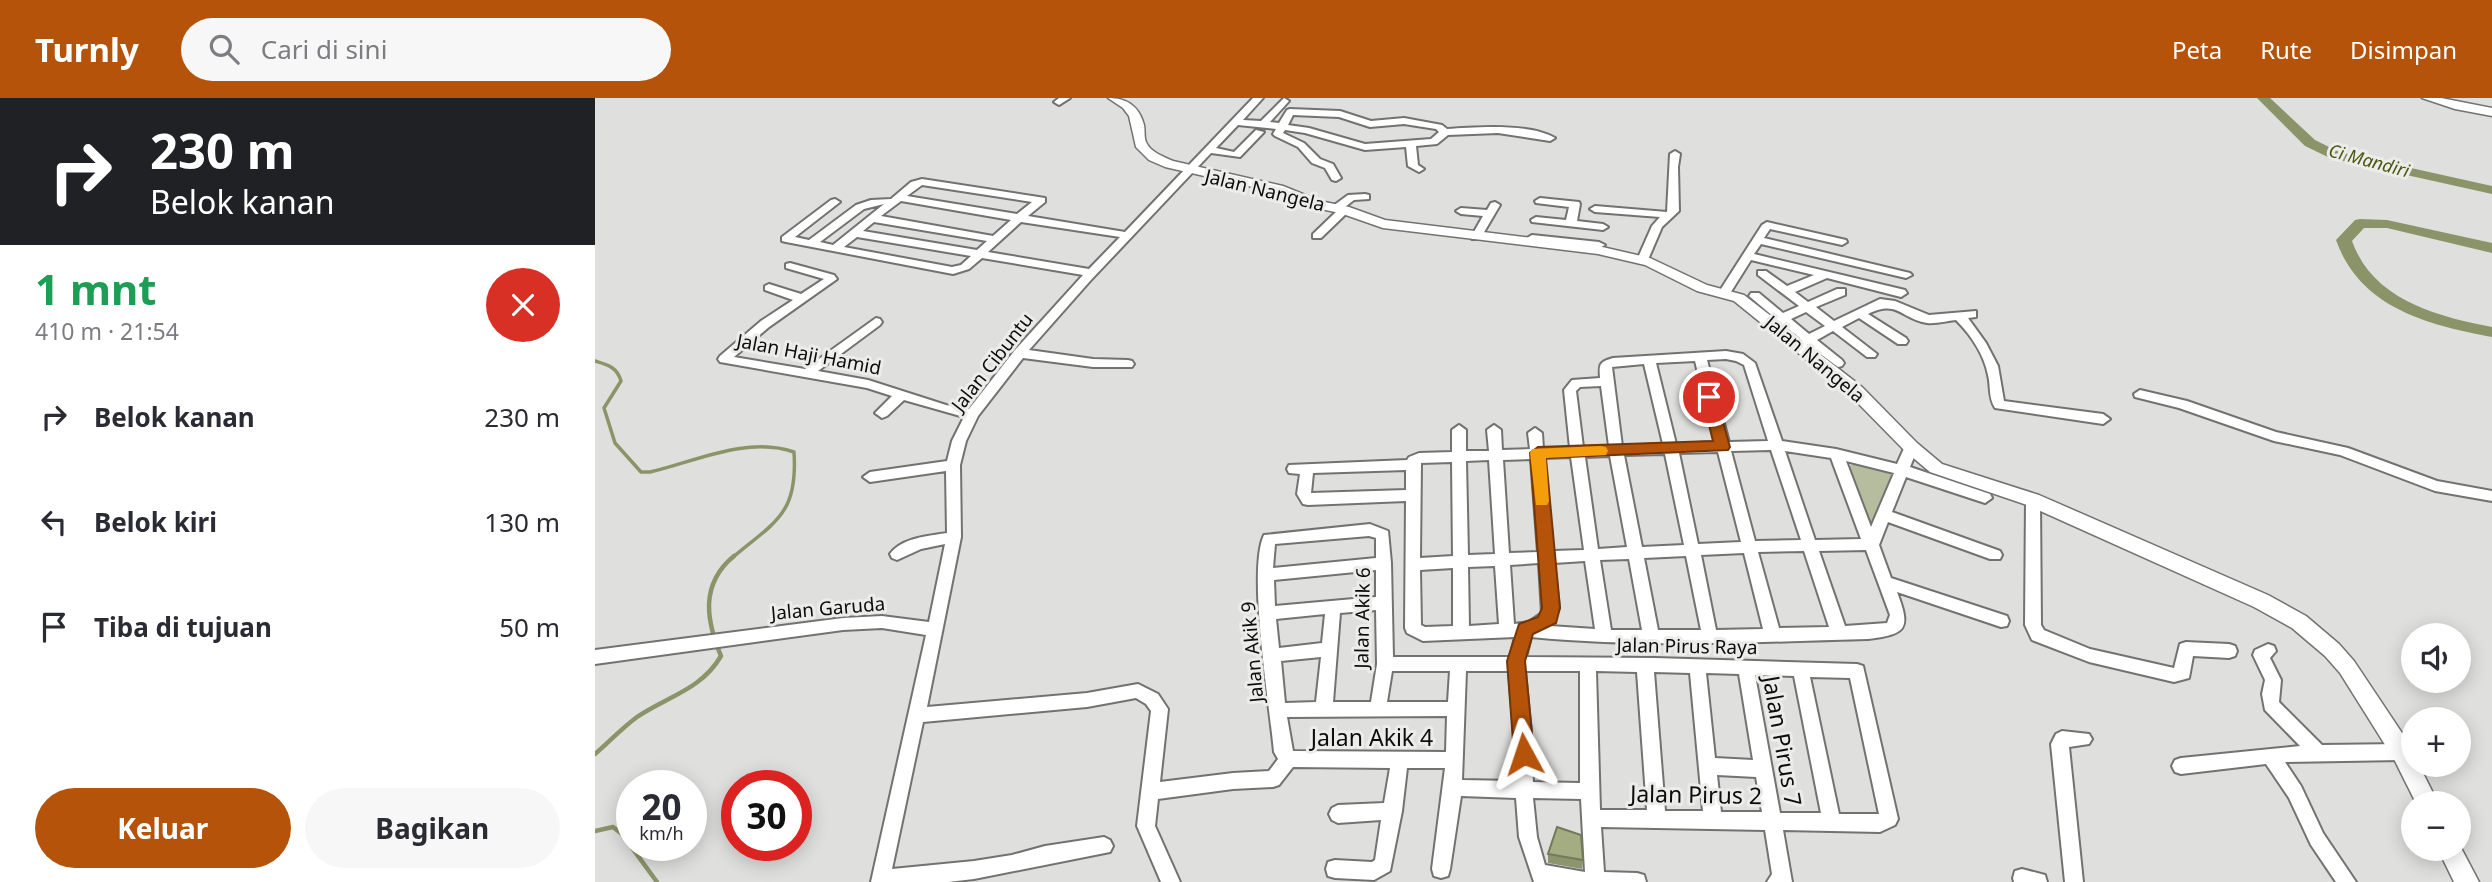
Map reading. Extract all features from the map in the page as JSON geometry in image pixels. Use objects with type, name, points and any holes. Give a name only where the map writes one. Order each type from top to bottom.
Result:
[{"type":"main road","name":"Jalan Nangela","points":[[1114,98],[1125,103],[1136,116],[1141,125],[1140,144],[1148,153],[1159,160],[1188,170],[1279,189],[1316,204],[1384,224],[1476,237],[1598,247],[1643,260],[1702,288],[1725,292],[1743,300],[1777,320],[1803,341],[1936,468],[2033,500],[2261,601],[2299,622],[2332,650],[2347,667],[2401,750]]},
{"type":"main road","points":[[2428,98],[2459,107],[2492,112]]},
{"type":"main road","points":[[2456,861],[2467,882]]},
{"type":"street","name":"Jalan Cibuntu","points":[[933,629],[942,603],[954,537],[953,465],[958,441],[972,414],[1019,354],[1091,273],[1258,98]]},
{"type":"street","points":[[1209,149],[1231,155],[1238,154],[1283,101]]},
{"type":"street","points":[[1336,178],[1329,166],[1314,160],[1301,145],[1278,134],[1288,114],[1293,111],[1340,114],[1370,124],[1405,121],[1439,127],[1445,132]]},
{"type":"street","points":[[1235,122],[1261,128],[1306,130],[1358,146],[1411,146],[1434,142],[1445,132],[1509,130],[1551,138]]},
{"type":"street","points":[[1411,146],[1413,166],[1419,169]]},
{"type":"street","points":[[1643,260],[1657,226],[1671,215],[1675,203],[1675,154]]},
{"type":"street","points":[[835,249],[915,184],[922,182],[1041,200],[965,267],[953,271],[835,249],[780,237],[839,199],[860,207]]},
{"type":"street","points":[[1317,236],[1352,197],[1366,197]]},
{"type":"street","points":[[811,244],[860,207],[882,199],[1126,235]]},
{"type":"street","points":[[1540,201],[1575,204],[1571,223]]},
{"type":"street","points":[[1461,211],[1493,210],[1476,237]]},
{"type":"street","points":[[1532,238],[1598,247],[1603,227],[1601,210],[1671,215]]},
{"type":"street","points":[[872,218],[994,239]]},
{"type":"street","points":[[1536,220],[1603,227]]},
{"type":"street","points":[[1725,292],[1767,225],[1842,242]]},
{"type":"street","points":[[855,233],[1091,273]]},
{"type":"street","points":[[1759,240],[1906,275]]},
{"type":"street","points":[[1749,256],[1901,293]]},
{"type":"street","name":"Jalan Haji Hamid","points":[[790,266],[831,278],[765,324],[725,359],[809,372],[903,394],[945,409],[972,414]]},
{"type":"street","points":[[1762,273],[1871,354]]},
{"type":"street","points":[[1786,291],[1825,275]]},
{"type":"street","points":[[769,288],[803,299]]},
{"type":"street","points":[[1755,296],[1777,320],[1841,292]]},
{"type":"street","points":[[1803,341],[1884,303],[1924,319],[1940,320],[1966,315],[1995,377],[1996,399],[2000,405],[2103,419]]},
{"type":"street","points":[[1859,313],[1902,341]]},
{"type":"street","points":[[809,372],[876,322]]},
{"type":"street","points":[[1803,341],[1839,362]]},
{"type":"street","points":[[1019,354],[1093,363],[1128,364]]},
{"type":"street","points":[[1651,636],[1616,450],[1604,368],[1607,364],[1731,355],[1746,360],[1839,633]]},
{"type":"street","points":[[1700,358],[1773,636]]},
{"type":"street","points":[[1649,361],[1710,637]]},
{"type":"street","points":[[1604,637],[1577,452],[1571,387],[1580,382],[1606,382]]},
{"type":"street","points":[[882,413],[903,394]]},
{"type":"street","points":[[2140,394],[2182,404],[2274,436],[2343,451],[2435,486],[2492,496]]},
{"type":"street","points":[[1459,430],[1461,632]]},
{"type":"street","points":[[1494,430],[1502,561],[1518,632],[1516,663],[1524,754],[1526,836],[1541,878],[1637,882]]},
{"type":"street","points":[[1518,632],[1549,618],[1551,608],[1535,433]]},
{"type":"street","points":[[1836,454],[1898,615],[1895,626],[1868,632],[1710,637],[1604,637],[1518,632],[1423,634],[1413,628],[1413,465],[1419,458],[1777,445],[1836,454],[1903,468],[1936,468]]},
{"type":"street","points":[[1872,544],[1911,447]]},
{"type":"street","points":[[870,477],[953,465]]},
{"type":"street","points":[[1413,465],[1301,469],[1304,494],[1308,499],[1414,495]]},
{"type":"street","points":[[1903,468],[1985,498]]},
{"type":"street","points":[[2033,500],[2033,625],[2038,635],[2089,655],[2174,675],[2183,673],[2186,649],[2229,651]]},
{"type":"street","points":[[1884,515],[1995,555]]},
{"type":"street","name":"Jalan Akik 9","points":[[1289,760],[1283,752],[1278,710],[1265,548],[1269,539],[1378,531]]},
{"type":"street","name":"Jalan Akik 6","points":[[1378,531],[1383,535],[1385,664],[1378,708]]},
{"type":"street","points":[[897,554],[910,547],[954,537]]},
{"type":"street","points":[[1414,564],[1460,564],[1749,547],[1872,544]]},
{"type":"street","points":[[1266,575],[1384,563]]},
{"type":"street","points":[[1886,582],[2001,621]]},
{"type":"street","points":[[1269,613],[1383,603]]},
{"type":"street","points":[[1324,709],[1333,608]]},
{"type":"street","name":"Jalan Garuda","points":[[595,657],[859,623],[895,623],[933,629]]},
{"type":"street","points":[[933,629],[880,881],[974,870],[1104,846]]},
{"type":"street","points":[[1273,655],[1331,649]]},
{"type":"street","points":[[2268,651],[2261,655],[2273,680],[2271,705],[2319,754]]},
{"type":"street","points":[[1441,869],[1453,788],[1458,663]]},
{"type":"street","name":"Jalan Pirus Raya","points":[[1385,664],[1516,663],[1857,671],[1889,819]]},
{"type":"street","points":[[1588,665],[1589,793],[1595,881]]},
{"type":"street","points":[[1646,665],[1657,819]]},
{"type":"street","points":[[1697,666],[1713,820]]},
{"type":"street","name":"Jalan Pirus 7","points":[[1747,668],[1783,881],[1776,882]]},
{"type":"street","points":[[1801,670],[1832,821]]},
{"type":"street","points":[[917,715],[1094,699],[1140,691],[1160,709],[1146,826],[1171,882]]},
{"type":"street","points":[[1278,710],[1456,709]]},
{"type":"street","points":[[2074,882],[2060,744],[2062,739],[2083,738]]},
{"type":"street","points":[[2181,766],[2271,756],[2401,752]]},
{"type":"street","points":[[2271,756],[2295,792],[2318,839],[2347,882]]},
{"type":"street","points":[[1150,792],[1273,779],[1289,760]]},
{"type":"street","name":"Jalan Akik 4","points":[[1289,760],[1454,760]]},
{"type":"street","points":[[1335,869],[1374,871],[1383,866],[1394,811],[1400,760]]},
{"type":"street","points":[[1707,766],[1764,769]]},
{"type":"street","points":[[1453,788],[1524,788],[1589,793]]},
{"type":"street","points":[[1338,814],[1394,811]]},
{"type":"street","name":"Jalan Pirus 2","points":[[1592,818],[1883,823],[1889,819]]},
{"type":"green space","points":[[1856,463],[1894,475],[1874,532],[1869,530],[1846,468]]},
{"type":"building","points":[[1557,827],[1581,835],[1583,860],[1548,854]]},
{"type":"waterway","name":"Ci Mandiri","points":[[2263,98],[2310,143],[2335,155],[2492,190]]},
{"type":"waterway","name":"Ci Mandiri","points":[[2492,248],[2387,224],[2360,223],[2344,240],[2354,265],[2364,279],[2379,291],[2415,311],[2492,332]]},
{"type":"waterway","points":[[595,361],[611,367],[619,376],[621,381],[604,408],[615,443],[641,472],[650,472],[740,448],[776,448],[794,452],[794,473],[788,503],[772,525],[732,558]]},
{"type":"waterway","points":[[595,754],[637,717],[694,685],[713,668],[721,656],[710,616],[711,590],[723,567],[732,558]]},
{"type":"waterway","points":[[595,831],[613,827],[622,834],[657,882]]},
{"type":"slow traffic","points":[[1541,501],[1538,453],[1601,451]]},
{"type":"route","points":[[1524,754],[1516,661],[1525,629],[1544,623],[1549,618],[1551,608],[1538,453],[1723,447],[1709,397]]}]
